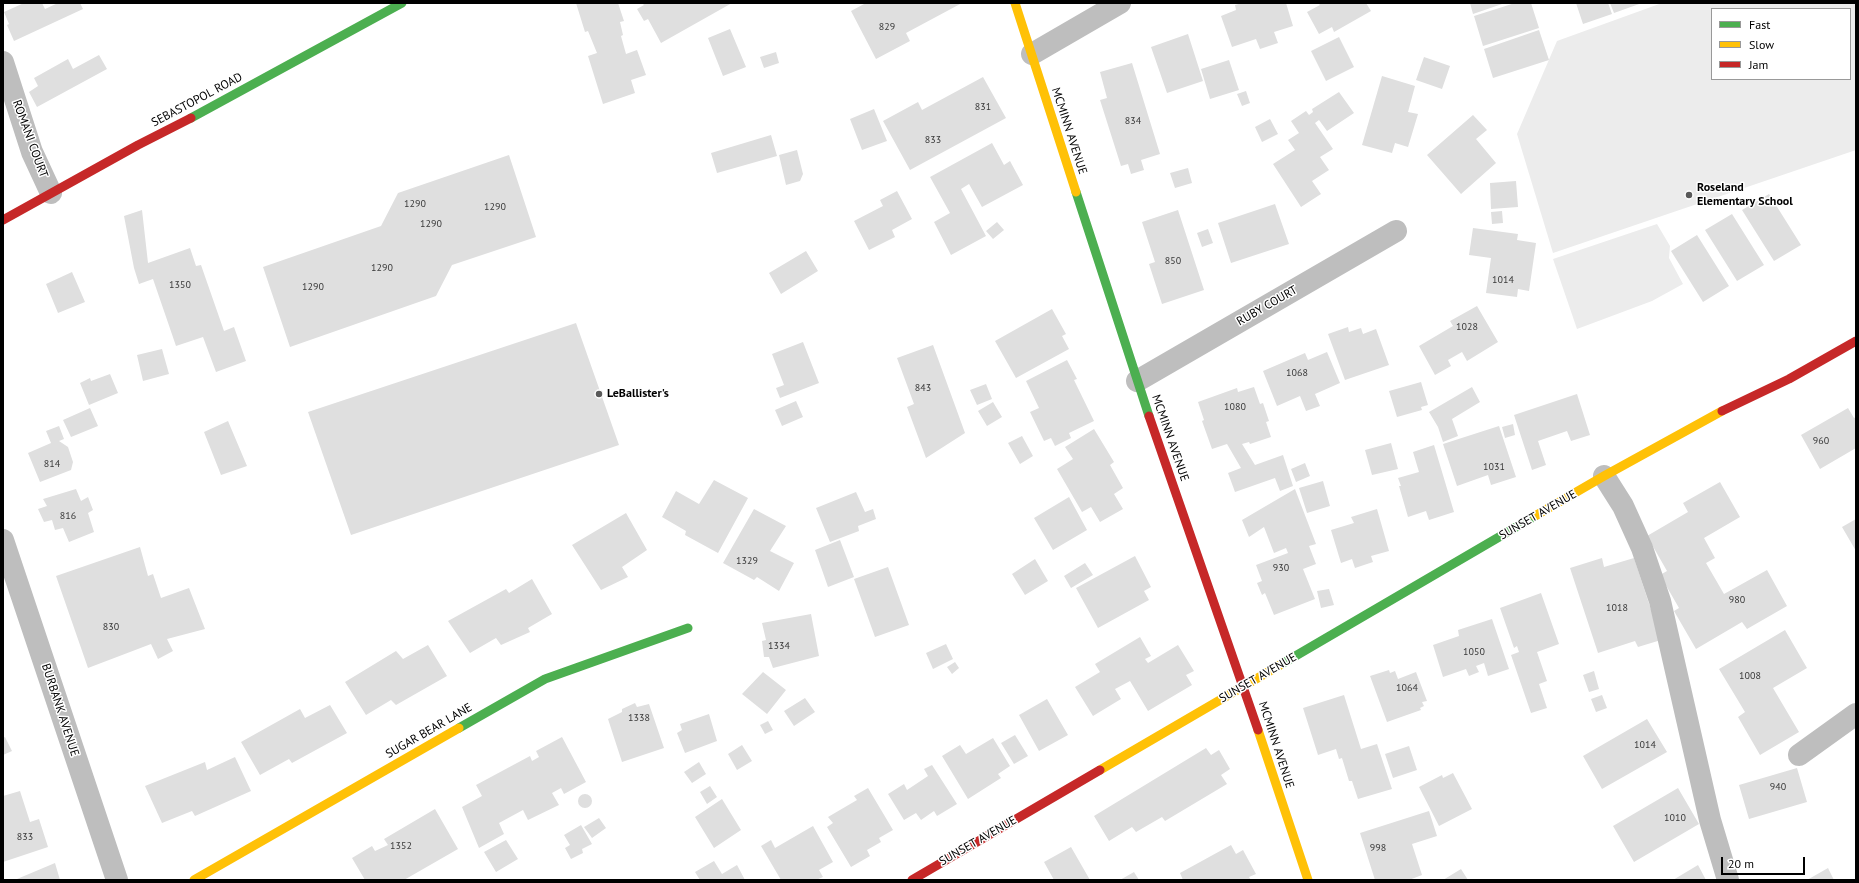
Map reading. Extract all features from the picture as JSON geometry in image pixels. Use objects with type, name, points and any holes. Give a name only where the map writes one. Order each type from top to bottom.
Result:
[{"type":"street","name":"SEBASTOPOL ROAD","points":[[3,220],[402,3]]},
{"type":"street","name":"MCMINN AVENUE","points":[[1015,3],[1137,381],[1244,686],[1308,880]]},
{"type":"street","points":[[1032,54],[1120,3]]},
{"type":"street","name":"ROMANI COURT","points":[[3,62],[32,152],[51,193]]},
{"type":"street","name":"RUBY COURT","points":[[1137,381],[1396,230]]},
{"type":"street","name":"SUNSET AVENUE","points":[[912,880],[1604,476],[1737,403],[1789,379],[1856,341]]},
{"type":"street","points":[[1604,476],[1623,506],[1642,548],[1660,601],[1710,820],[1728,880]]},
{"type":"street","name":"BURBANK AVENUE","points":[[3,540],[117,880]]},
{"type":"street","name":"SUGAR BEAR LANE","points":[[194,880],[545,679],[688,628]]},
{"type":"street","points":[[1799,756],[1856,714]]},
{"type":"shaded area","points":[[1662,3],[1856,3],[1856,150],[1553,253],[1517,134],[1557,41]]},
{"type":"shaded area","points":[[1657,224],[1670,246],[1669,258],[1683,284],[1652,301],[1577,329],[1553,259]]},
{"type":"building","points":[[24,3],[42,3],[45,9],[58,3],[80,3],[83,9],[14,41],[7,25],[9,24],[4,12]]},
{"type":"building","points":[[576,3],[618,3],[624,21],[620,22],[623,35],[621,36],[626,54],[637,50],[646,75],[631,80],[635,93],[603,104],[588,56],[597,53],[588,31],[585,32]]},
{"type":"building","points":[[642,3],[732,3],[661,43],[648,19],[644,21],[637,9],[644,5]]},
{"type":"building","points":[[866,3],[962,3],[906,33],[910,41],[876,59],[851,11]]},
{"type":"building","points":[[1242,3],[1286,3],[1293,26],[1274,32],[1278,43],[1260,49],[1256,39],[1232,47],[1221,16],[1236,10],[1235,5]]},
{"type":"building","points":[[1318,3],[1366,3],[1371,11],[1334,32],[1332,27],[1319,34],[1307,12],[1320,5]]},
{"type":"building","points":[[1470,3],[1505,3],[1473,14]]},
{"type":"building","points":[[1515,3],[1531,3],[1539,28],[1483,46],[1474,16]]},
{"type":"building","points":[[1576,3],[1608,3],[1612,14],[1583,24]]},
{"type":"building","points":[[1610,3],[1642,3],[1614,13]]},
{"type":"building","points":[[730,29],[746,67],[723,76],[708,38]]},
{"type":"building","points":[[1539,30],[1549,60],[1493,78],[1484,49]]},
{"type":"building","points":[[1188,34],[1203,81],[1167,93],[1151,47]]},
{"type":"building","points":[[1339,37],[1354,67],[1326,81],[1311,51]]},
{"type":"building","points":[[776,52],[779,63],[764,68],[760,57]]},
{"type":"building","points":[[99,55],[107,69],[37,107],[29,92],[38,86],[34,78],[68,59],[73,69]]},
{"type":"building","points":[[1424,57],[1450,66],[1442,89],[1416,80]]},
{"type":"building","points":[[1229,60],[1239,90],[1210,99],[1201,69]]},
{"type":"building","points":[[1132,63],[1160,154],[1141,160],[1144,170],[1131,174],[1128,164],[1121,166],[1100,100],[1107,98],[1100,72]]},
{"type":"building","points":[[1382,76],[1415,86],[1408,112],[1418,114],[1408,147],[1395,143],[1392,153],[1362,145]]},
{"type":"building","points":[[983,77],[1006,118],[910,170],[883,121],[918,102],[922,110]]},
{"type":"building","points":[[1246,91],[1250,103],[1242,106],[1237,94]]},
{"type":"building","points":[[1339,92],[1354,113],[1327,131],[1319,120],[1315,123],[1333,149],[1320,157],[1329,170],[1312,181],[1321,194],[1301,207],[1273,164],[1295,150],[1288,140],[1299,133],[1291,121],[1306,111],[1309,115],[1313,112],[1312,109]]},
{"type":"building","points":[[874,109],[887,141],[862,150],[850,119]]},
{"type":"building","points":[[1473,115],[1487,130],[1476,139],[1496,163],[1461,194],[1427,155]]},
{"type":"building","points":[[1270,119],[1278,134],[1262,142],[1255,127]]},
{"type":"building","points":[[771,135],[777,156],[717,173],[711,153]]},
{"type":"building","points":[[992,143],[1004,165],[1010,161],[1023,185],[982,207],[969,184],[961,189],[986,236],[951,255],[934,222],[950,213],[930,177]]},
{"type":"building","points":[[797,150],[803,174],[800,181],[786,185],[779,155]]},
{"type":"building","points":[[509,155],[536,237],[452,265],[436,296],[290,347],[263,267],[381,226],[398,193]]},
{"type":"building","points":[[1188,168],[1192,183],[1175,188],[1170,173]]},
{"type":"building","points":[[1516,181],[1518,207],[1491,209],[1490,183]]},
{"type":"building","points":[[897,191],[912,219],[892,230],[895,237],[869,250],[854,221],[883,206],[880,200]]},
{"type":"building","points":[[1769,194],[1801,245],[1774,261],[1742,210]]},
{"type":"building","points":[[1275,204],[1289,244],[1231,263],[1218,223]]},
{"type":"building","points":[[142,210],[148,263],[190,248],[196,266],[201,265],[224,331],[234,327],[246,361],[216,372],[203,337],[176,346],[153,279],[139,284],[134,268],[124,216]]},
{"type":"building","points":[[1178,210],[1204,290],[1162,304],[1149,264],[1155,262],[1142,222]]},
{"type":"building","points":[[1502,211],[1503,223],[1492,224],[1491,212]]},
{"type":"building","points":[[1732,214],[1764,265],[1737,281],[1705,230]]},
{"type":"building","points":[[997,222],[1004,230],[993,239],[986,231]]},
{"type":"building","points":[[1473,228],[1518,234],[1517,240],[1536,243],[1529,291],[1518,289],[1517,297],[1486,293],[1491,258],[1469,255]]},
{"type":"building","points":[[1208,229],[1213,243],[1202,247],[1197,233]]},
{"type":"building","points":[[1697,235],[1729,286],[1703,302],[1671,251]]},
{"type":"building","points":[[806,251],[818,271],[781,294],[769,273]]},
{"type":"building","points":[[72,272],[85,302],[58,313],[46,284]]},
{"type":"building","points":[[1477,306],[1498,342],[1467,361],[1462,352],[1448,360],[1451,366],[1435,375],[1419,346],[1453,326],[1450,321]]},
{"type":"building","points":[[1052,309],[1066,334],[1062,336],[1069,349],[1016,378],[995,341]]},
{"type":"building","points":[[576,323],[619,445],[351,535],[308,412]]},
{"type":"building","points":[[1348,327],[1349,332],[1361,328],[1363,334],[1376,329],[1389,365],[1345,380],[1328,334]]},
{"type":"building","points":[[803,342],[819,383],[780,398],[776,388],[784,385],[772,354]]},
{"type":"building","points":[[933,345],[965,433],[926,458],[907,407],[914,404],[897,358]]},
{"type":"building","points":[[162,349],[169,374],[143,381],[137,355]]},
{"type":"building","points":[[1327,352],[1340,383],[1315,394],[1320,406],[1306,411],[1300,396],[1277,406],[1263,371],[1305,353],[1308,360]]},
{"type":"building","points":[[1067,360],[1077,379],[1074,380],[1094,421],[1069,433],[1071,438],[1055,446],[1051,438],[1044,441],[1030,412],[1039,408],[1026,381]]},
{"type":"building","points":[[110,374],[118,393],[89,405],[80,383],[90,378],[91,381]]},
{"type":"building","points":[[1421,382],[1428,405],[1421,407],[1422,410],[1397,417],[1389,391]]},
{"type":"building","points":[[986,384],[992,399],[977,405],[970,390]]},
{"type":"building","points":[[1254,387],[1260,404],[1263,403],[1269,421],[1266,422],[1271,437],[1250,444],[1249,442],[1242,444],[1255,465],[1283,455],[1293,486],[1280,491],[1275,478],[1235,492],[1228,473],[1241,468],[1227,444],[1212,449],[1202,421],[1204,420],[1198,402],[1237,388],[1238,392]]},
{"type":"building","points":[[1472,387],[1480,402],[1452,419],[1458,436],[1443,442],[1438,427],[1429,412]]},
{"type":"building","points":[[1577,394],[1590,435],[1571,441],[1567,431],[1538,441],[1546,465],[1532,470],[1514,415]]},
{"type":"building","points":[[796,401],[803,417],[782,426],[775,410]]},
{"type":"building","points":[[993,402],[1002,417],[987,426],[978,411]]},
{"type":"building","points":[[90,408],[98,426],[71,437],[63,420]]},
{"type":"building","points":[[1848,408],[1854,418],[1856,417],[1856,448],[1820,469],[1801,435]]},
{"type":"building","points":[[228,421],[247,466],[221,475],[204,432]]},
{"type":"building","points":[[1513,424],[1515,435],[1505,438],[1502,427]]},
{"type":"building","points":[[59,426],[64,439],[59,441],[68,447],[73,462],[71,470],[40,482],[28,453],[51,443],[46,431]]},
{"type":"building","points":[[1499,426],[1516,477],[1491,485],[1488,475],[1457,486],[1443,444]]},
{"type":"building","points":[[1094,429],[1114,462],[1110,465],[1123,488],[1114,494],[1123,509],[1100,522],[1091,507],[1082,512],[1057,469],[1073,459],[1065,447]]},
{"type":"building","points":[[1022,436],[1033,456],[1020,464],[1008,443]]},
{"type":"building","points":[[1391,443],[1398,469],[1372,475],[1365,450]]},
{"type":"building","points":[[1434,445],[1454,512],[1429,520],[1426,511],[1408,517],[1398,478],[1419,472],[1413,452]]},
{"type":"building","points":[[1305,463],[1310,476],[1296,482],[1291,469]]},
{"type":"building","points":[[714,480],[748,498],[718,553],[685,535],[686,531],[662,517],[676,491],[699,504]]},
{"type":"building","points":[[1323,481],[1330,506],[1307,513],[1299,488]]},
{"type":"building","points":[[1720,482],[1740,517],[1704,538],[1715,558],[1706,563],[1724,594],[1767,570],[1787,606],[1747,629],[1742,622],[1696,649],[1674,611],[1679,608],[1660,575],[1667,571],[1647,536],[1688,512],[1683,503]]},
{"type":"building","points":[[76,489],[81,501],[88,497],[93,510],[88,513],[94,532],[69,542],[63,528],[55,530],[52,520],[44,522],[38,509],[47,506],[43,499]]},
{"type":"building","points":[[1295,489],[1316,544],[1309,546],[1316,564],[1303,569],[1315,599],[1274,615],[1265,593],[1262,595],[1257,583],[1262,581],[1256,565],[1288,553],[1286,548],[1274,553],[1264,527],[1249,537],[1242,520]]},
{"type":"building","points":[[856,492],[865,512],[873,509],[876,519],[858,526],[859,531],[830,542],[816,508]]},
{"type":"building","points":[[1069,497],[1087,530],[1053,550],[1034,518]]},
{"type":"building","points":[[754,509],[786,526],[770,551],[794,563],[779,591],[757,577],[754,580],[723,563]]},
{"type":"building","points":[[1377,509],[1389,551],[1371,556],[1373,562],[1355,568],[1352,559],[1341,563],[1331,530],[1354,523],[1351,517]]},
{"type":"building","points":[[626,513],[647,550],[622,567],[628,577],[601,590],[572,545]]},
{"type":"building","points":[[1856,519],[1856,551],[1842,527]]},
{"type":"building","points":[[840,540],[854,577],[828,587],[815,550]]},
{"type":"building","points":[[140,547],[148,576],[153,574],[161,598],[189,588],[205,629],[167,639],[173,651],[158,659],[151,644],[88,668],[56,576]]},
{"type":"building","points":[[1135,556],[1151,587],[1144,591],[1149,600],[1098,628],[1076,588]]},
{"type":"building","points":[[1602,558],[1604,567],[1634,558],[1661,640],[1638,647],[1635,641],[1598,653],[1570,568]]},
{"type":"building","points":[[1035,559],[1048,581],[1025,595],[1012,574]]},
{"type":"building","points":[[1085,563],[1093,575],[1071,588],[1064,576]]},
{"type":"building","points":[[888,567],[909,625],[875,637],[854,579]]},
{"type":"building","points":[[532,579],[552,614],[528,628],[530,632],[501,645],[496,638],[470,653],[448,621],[506,589],[509,593]]},
{"type":"building","points":[[1329,589],[1334,605],[1321,608],[1317,591]]},
{"type":"building","points":[[1541,593],[1559,644],[1537,652],[1547,681],[1539,684],[1547,708],[1531,713],[1511,655],[1519,652],[1517,646],[1514,648],[1500,608]]},
{"type":"building","points":[[811,614],[819,656],[773,668],[769,657],[764,657],[762,641],[766,640],[762,623]]},
{"type":"building","points":[[1492,619],[1509,669],[1488,676],[1484,663],[1476,666],[1479,672],[1469,676],[1466,669],[1443,677],[1433,645],[1459,636],[1458,630]]},
{"type":"building","points":[[1785,630],[1807,668],[1773,688],[1799,732],[1760,755],[1738,717],[1745,712],[1719,669]]},
{"type":"building","points":[[1140,637],[1151,656],[1145,659],[1148,663],[1178,645],[1194,671],[1186,675],[1192,685],[1148,711],[1130,681],[1115,689],[1121,699],[1093,716],[1075,687],[1100,672],[1095,664]]},
{"type":"building","points":[[946,644],[953,659],[933,669],[926,653]]},
{"type":"building","points":[[428,645],[447,676],[396,705],[391,700],[366,715],[345,682],[396,651],[403,659]]},
{"type":"building","points":[[955,662],[959,668],[952,674],[947,667]]},
{"type":"building","points":[[1389,670],[1390,673],[1395,671],[1398,679],[1416,672],[1427,701],[1422,702],[1424,706],[1420,708],[1421,710],[1387,722],[1370,676]]},
{"type":"building","points":[[1594,671],[1599,689],[1589,692],[1583,675]]},
{"type":"building","points":[[763,672],[786,690],[767,714],[742,694]]},
{"type":"building","points":[[1344,695],[1361,749],[1377,744],[1392,789],[1358,799],[1352,781],[1349,781],[1342,758],[1339,759],[1336,749],[1318,755],[1303,708]]},
{"type":"building","points":[[1602,695],[1607,708],[1596,712],[1591,699]]},
{"type":"building","points":[[805,698],[815,712],[794,726],[784,711]]},
{"type":"building","points":[[1047,699],[1068,735],[1039,751],[1019,715]]},
{"type":"building","points":[[635,703],[637,707],[649,704],[664,748],[622,762],[608,719],[622,712],[622,709]]},
{"type":"building","points":[[330,705],[347,733],[292,763],[289,759],[260,775],[241,742],[300,709],[305,718]]},
{"type":"building","points":[[709,714],[717,741],[685,753],[677,733],[682,730],[680,724]]},
{"type":"building","points":[[1647,719],[1667,752],[1602,789],[1583,756]]},
{"type":"building","points":[[768,721],[773,730],[765,734],[760,725]]},
{"type":"building","points":[[1015,735],[1028,756],[1014,764],[1001,743]]},
{"type":"building","points":[[5,737],[12,751],[3,755],[3,738]]},
{"type":"building","points":[[562,737],[586,782],[564,794],[561,788],[552,793],[559,805],[528,820],[523,810],[499,823],[504,834],[479,848],[462,807],[482,796],[476,785],[530,756],[532,761],[539,757],[536,751]]},
{"type":"building","points":[[993,738],[1010,766],[998,774],[1001,778],[968,799],[942,756],[960,745],[966,754]]},
{"type":"building","points":[[742,745],[752,761],[737,770],[728,754]]},
{"type":"building","points":[[1409,746],[1417,770],[1393,778],[1385,754]]},
{"type":"building","points":[[1206,748],[1211,755],[1219,750],[1230,769],[1221,775],[1227,784],[1165,821],[1162,817],[1136,832],[1132,827],[1109,841],[1094,816]]},
{"type":"building","points":[[235,757],[251,791],[195,816],[192,811],[162,823],[145,786],[205,762],[207,770]]},
{"type":"building","points":[[699,762],[706,774],[692,783],[684,772]]},
{"type":"building","points":[[932,765],[957,804],[937,816],[934,811],[921,820],[916,813],[904,820],[888,794],[904,784],[907,790],[928,776],[924,769]]},
{"type":"building","points":[[1797,768],[1807,802],[1749,819],[1739,785]]},
{"type":"building","points":[[1453,773],[1472,809],[1439,826],[1419,787],[1442,775],[1443,778]]},
{"type":"building","points":[[710,786],[717,797],[707,804],[700,792]]},
{"type":"building","points":[[868,788],[893,830],[879,838],[881,842],[867,850],[870,856],[851,867],[827,827],[833,823],[828,817],[857,800],[854,796]]},
{"type":"building","points":[[1678,788],[1699,824],[1634,862],[1613,826]]},
{"type":"building","points":[[20,791],[30,822],[39,819],[48,847],[3,862],[3,796]]},
{"type":"building","points":[[582,794],[588,794],[592,798],[592,804],[588,808],[582,808],[578,804],[578,798]]},
{"type":"building","points":[[722,799],[741,830],[714,848],[695,817]]},
{"type":"building","points":[[435,809],[458,849],[404,880],[365,880],[352,858],[372,846],[375,851],[388,845],[384,839]]},
{"type":"building","points":[[1429,811],[1437,836],[1412,844],[1422,875],[1409,880],[1375,880],[1360,833]]},
{"type":"building","points":[[599,818],[606,828],[592,838],[584,827]]},
{"type":"building","points":[[581,825],[592,844],[582,849],[583,853],[571,859],[565,848],[570,845],[564,835]]},
{"type":"building","points":[[813,826],[833,862],[819,870],[823,877],[816,880],[781,880],[761,846],[771,840],[775,848]]},
{"type":"building","points":[[506,840],[518,859],[496,872],[484,852]]},
{"type":"building","points":[[1231,845],[1236,854],[1243,850],[1256,874],[1249,877],[1251,880],[1183,880],[1180,873]]},
{"type":"building","points":[[1071,847],[1090,880],[1054,880],[1044,862]]},
{"type":"building","points":[[714,861],[722,874],[737,865],[745,880],[700,880],[695,872]]},
{"type":"building","points":[[55,863],[60,880],[17,880],[17,879]]},
{"type":"building","points":[[1698,865],[1706,880],[1673,880]]},
{"type":"building","points":[[1828,868],[1834,880],[1807,880]]},
{"type":"building","points":[[1461,869],[1468,880],[1443,880]]},
{"type":"building","points":[[1134,872],[1139,880],[1120,880]]},
{"type":"traffic: fast","points":[[191,118],[402,3]]},
{"type":"traffic: fast","points":[[1076,192],[1149,416]]},
{"type":"traffic: fast","points":[[1280,665],[1535,516]]},
{"type":"traffic: fast","points":[[459,728],[545,679],[688,628]]},
{"type":"traffic: slow","points":[[1015,3],[1076,192]]},
{"type":"traffic: slow","points":[[1535,516],[1722,411]]},
{"type":"traffic: slow","points":[[1100,770],[1280,665]]},
{"type":"traffic: slow","points":[[194,880],[459,728]]},
{"type":"traffic: slow","points":[[1258,730],[1308,880]]},
{"type":"traffic: jam","points":[[3,220],[138,145],[191,118]]},
{"type":"traffic: jam","points":[[1722,411],[1789,379],[1856,341]]},
{"type":"traffic: jam","points":[[1149,416],[1258,730]]},
{"type":"traffic: jam","points":[[912,880],[1100,770]]},
{"type":"place","name":"Roseland Elementary School","points":[[1689,195]]},
{"type":"place","name":"LeBallister's","points":[[599,394]]}]
